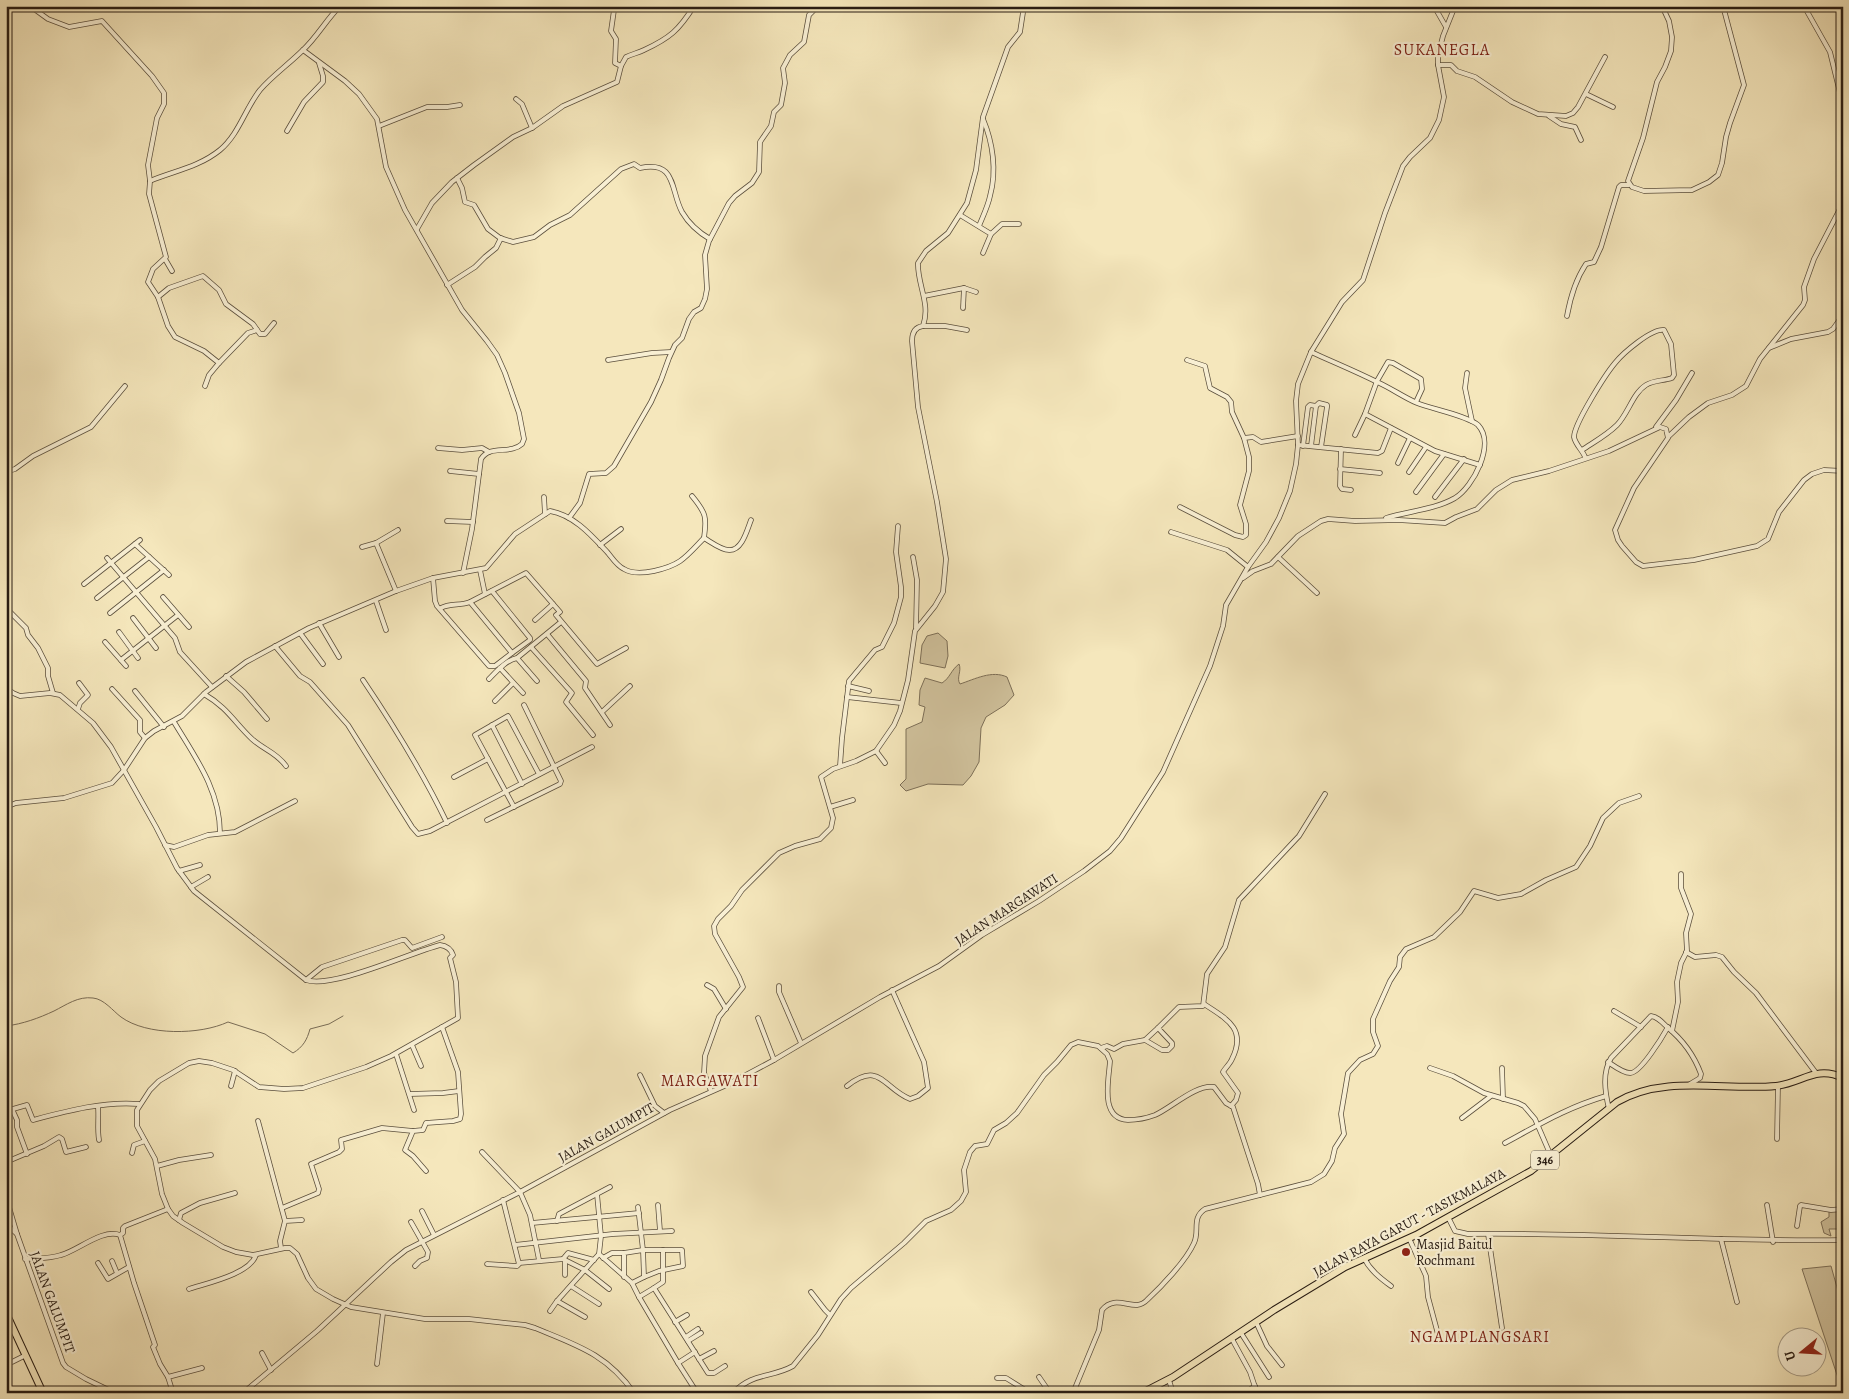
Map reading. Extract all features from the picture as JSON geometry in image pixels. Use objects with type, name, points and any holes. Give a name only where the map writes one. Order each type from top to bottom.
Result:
[{"type":"main road","name":"JALAN RAYA GARUT - TASIKMALAYA","points":[[1256,1322],[1328,1277],[1364,1258],[1409,1238],[1531,1170],[1621,1100],[1654,1089],[1687,1086],[1778,1086],[1816,1074],[1830,1073],[1843,1078]]},
{"type":"main road","points":[[6,1313],[9,1324],[26,1355],[43,1393]]},
{"type":"main road","name":"346","points":[[1143,1393],[1169,1380],[1256,1322]]},
{"type":"street","points":[[30,6],[48,19],[69,26],[102,21],[144,66],[162,90],[165,100],[154,128],[148,165],[149,194],[166,256],[165,259],[172,271]]},
{"type":"street","points":[[150,180],[194,166],[220,150],[236,132],[259,91],[303,50],[340,6]]},
{"type":"street","points":[[417,229],[427,209],[457,178],[513,137],[532,128],[563,106],[617,82],[621,66],[626,57],[647,49],[676,31],[694,6]]},
{"type":"street","points":[[569,518],[580,503],[588,476],[592,473],[606,473],[614,466],[651,402],[675,344],[682,338],[691,315],[701,308],[706,296],[705,256],[710,239],[729,203],[752,183],[760,172],[760,142],[771,126],[774,112],[781,105],[785,82],[784,65],[790,55],[804,42],[809,15],[818,6]]},
{"type":"street","points":[[923,326],[926,316],[918,267],[920,258],[948,233],[967,203],[976,170],[982,117],[1008,47],[1020,32],[1024,6]]},
{"type":"street","points":[[1434,6],[1446,27]]},
{"type":"street","points":[[1300,446],[1297,392],[1298,384],[1311,352],[1342,302],[1362,280],[1385,213],[1404,166],[1410,157],[1430,138],[1439,120],[1444,97],[1438,65],[1440,49],[1446,27],[1455,6]]},
{"type":"street","points":[[1629,185],[1628,177],[1643,138],[1657,82],[1671,51],[1672,37],[1669,21],[1662,6]]},
{"type":"street","points":[[1567,316],[1569,304],[1581,271],[1586,264],[1594,262],[1601,247],[1619,187],[1629,185],[1644,191],[1692,190],[1709,182],[1720,172],[1730,123],[1744,85],[1723,6]]},
{"type":"street","points":[[1804,6],[1830,52],[1843,104]]},
{"type":"street","points":[[614,10],[611,31],[616,37],[615,62],[621,66]]},
{"type":"street","points":[[303,50],[344,81],[359,94],[370,108],[379,126],[386,167],[405,210],[462,310],[497,355],[512,389],[524,439],[522,444],[513,449],[489,452],[484,454],[481,459],[473,522],[463,573]]},
{"type":"street","points":[[1438,65],[1452,66],[1457,71],[1478,79],[1512,102],[1535,113],[1566,116],[1573,112],[1586,94],[1605,57]]},
{"type":"street","points":[[287,131],[304,102],[323,82],[319,63]]},
{"type":"street","points":[[1586,94],[1613,107]]},
{"type":"street","points":[[516,99],[522,104],[532,128]]},
{"type":"street","points":[[379,126],[427,107],[460,105]]},
{"type":"street","points":[[1547,115],[1561,124],[1575,127],[1581,140]]},
{"type":"street","points":[[979,226],[990,198],[993,174],[992,149],[982,117]]},
{"type":"street","points":[[1843,120],[1843,131]]},
{"type":"street","points":[[457,178],[462,188],[465,202],[474,205],[488,230],[501,238],[513,242],[534,237],[550,225],[570,215],[621,169],[634,164],[640,168],[653,167],[666,171],[675,188],[681,210],[688,221],[710,239]]},
{"type":"street","points":[[1843,203],[1828,228],[1812,262],[1804,290],[1805,302],[1767,349],[1746,386],[1732,395],[1708,403],[1689,417],[1669,436],[1634,488],[1615,530],[1622,546],[1636,562],[1643,566],[1694,560],[1757,546],[1768,539],[1779,512],[1804,480],[1812,474],[1824,470],[1843,471]]},
{"type":"street","points":[[960,215],[991,234]]},
{"type":"street","points":[[982,253],[991,234],[1002,224],[1019,224]]},
{"type":"street","points":[[447,285],[475,267],[496,248],[501,238]]},
{"type":"street","points":[[165,259],[153,269],[148,278],[149,284],[158,297],[168,326],[175,337],[204,351],[219,363]]},
{"type":"street","points":[[158,297],[169,288],[203,276],[219,290],[226,304],[253,324],[261,334],[264,334],[274,323]]},
{"type":"street","points":[[924,296],[964,288],[976,292]]},
{"type":"street","points":[[963,308],[964,288]]},
{"type":"street","points":[[1767,349],[1791,339],[1828,332],[1833,329],[1843,315]]},
{"type":"street","points":[[916,628],[941,597],[946,570],[938,502],[918,407],[912,341],[916,329],[923,326],[945,326],[968,330]]},
{"type":"street","points":[[1582,450],[1618,424],[1638,393],[1645,386],[1655,381],[1672,378],[1674,371],[1671,344],[1664,330],[1660,329],[1650,333],[1615,362],[1594,394],[1579,421],[1575,439],[1585,457]]},
{"type":"street","points":[[205,386],[209,375],[219,363],[250,332],[256,330]]},
{"type":"street","points":[[608,360],[672,352]]},
{"type":"street","points":[[1311,352],[1416,402],[1472,421],[1480,429],[1483,436],[1483,456],[1480,465],[1470,484],[1456,497],[1436,506],[1381,520]]},
{"type":"street","points":[[1180,507],[1235,535],[1245,536],[1246,524],[1240,505],[1250,466],[1244,438],[1229,399],[1210,388],[1206,366],[1187,360]]},
{"type":"street","points":[[1355,435],[1386,363],[1393,363],[1421,379],[1422,389],[1416,402]]},
{"type":"street","points":[[1467,373],[1465,388],[1472,421]]},
{"type":"street","points":[[1242,578],[1252,571],[1267,566],[1298,536],[1321,521],[1328,519],[1445,523],[1477,509],[1496,490],[1512,480],[1562,467],[1585,457],[1609,451],[1656,427],[1692,374]]},
{"type":"street","points":[[6,472],[15,469],[33,456],[91,427],[124,386]]},
{"type":"street","points":[[1300,446],[1308,407],[1310,405],[1316,406],[1319,403],[1327,407],[1321,448]]},
{"type":"street","points":[[1311,446],[1316,406]]},
{"type":"street","points":[[1365,414],[1426,447],[1480,465]]},
{"type":"street","points":[[1656,427],[1664,428],[1669,436]]},
{"type":"street","points":[[1300,446],[1380,452],[1391,428]]},
{"type":"street","points":[[1244,438],[1252,437],[1261,442],[1298,436]]},
{"type":"street","points":[[1398,463],[1410,438]]},
{"type":"street","name":"JALAN MARGAWATI","points":[[880,997],[957,954],[982,935],[1046,896],[1091,865],[1116,844],[1163,772],[1192,708],[1216,648],[1226,605],[1279,518],[1290,491],[1300,446]]},
{"type":"street","points":[[1409,472],[1426,447]]},
{"type":"street","points":[[438,448],[462,450],[482,448],[489,452]]},
{"type":"street","points":[[1341,449],[1340,487],[1350,490]]},
{"type":"street","points":[[1416,492],[1444,454]]},
{"type":"street","points":[[1435,497],[1464,459]]},
{"type":"street","points":[[1340,469],[1380,473]]},
{"type":"street","points":[[450,471],[479,474]]},
{"type":"street","points":[[6,807],[16,803],[64,798],[112,783],[145,738],[154,730],[174,722],[182,716],[212,687],[242,665],[300,632],[396,591],[433,578],[480,570],[492,563],[515,534],[551,511],[569,518],[583,528],[621,568],[643,573],[677,564],[704,538],[706,524],[704,512],[692,496]]},
{"type":"street","points":[[544,497],[545,514]]},
{"type":"street","points":[[704,538],[726,550],[734,549],[742,542],[750,520]]},
{"type":"street","points":[[447,521],[473,522]]},
{"type":"street","points":[[840,766],[848,686],[852,676],[867,662],[875,650],[882,647],[896,616],[902,591],[896,552],[898,526]]},
{"type":"street","points":[[600,545],[621,529]]},
{"type":"street","points":[[362,547],[398,530]]},
{"type":"street","points":[[1171,532],[1227,550],[1248,567]]},
{"type":"street","points":[[84,584],[140,540]]},
{"type":"street","points":[[376,542],[396,591]]},
{"type":"street","points":[[135,544],[169,575]]},
{"type":"street","points":[[97,598],[149,556]]},
{"type":"street","points":[[711,1091],[704,1073],[704,1064],[719,1017],[743,987],[715,934],[714,926],[742,890],[779,853],[820,839],[827,833],[833,822],[821,777],[827,772],[876,751],[894,725],[900,711],[908,680],[916,628],[917,580],[913,557]]},
{"type":"street","points":[[1278,557],[1317,594]]},
{"type":"street","points":[[107,558],[175,638],[180,652],[212,687]]},
{"type":"street","points":[[110,613],[164,570]]},
{"type":"street","points":[[480,570],[485,594]]},
{"type":"street","points":[[441,608],[448,605],[463,605],[526,573],[560,612],[556,615],[596,664],[626,648]]},
{"type":"street","points":[[433,578],[435,601],[490,667],[495,666],[530,640],[492,591]]},
{"type":"street","points":[[163,597],[189,627]]},
{"type":"street","points":[[376,601],[386,630]]},
{"type":"street","points":[[470,602],[512,653]]},
{"type":"street","points":[[535,620],[553,604]]},
{"type":"street","points":[[6,608],[26,628],[28,635],[38,648],[48,667],[48,678],[53,693]]},
{"type":"street","points":[[121,660],[178,615]]},
{"type":"street","points":[[133,618],[156,648]]},
{"type":"street","points":[[489,679],[500,668],[513,658],[517,658],[562,622]]},
{"type":"street","points":[[319,623],[339,657]]},
{"type":"street","points":[[119,632],[138,658]]},
{"type":"street","points":[[300,632],[323,664]]},
{"type":"street","points":[[547,634],[586,681],[585,688],[610,725]]},
{"type":"street","points":[[105,642],[126,666]]},
{"type":"street","points":[[274,646],[300,676],[310,682],[348,725],[417,834],[422,834],[447,823],[592,747]]},
{"type":"street","points":[[531,646],[572,693],[566,702],[593,735]]},
{"type":"street","points":[[517,658],[537,681]]},
{"type":"street","points":[[500,668],[523,693]]},
{"type":"street","points":[[226,676],[244,692],[267,719]]},
{"type":"street","points":[[363,680],[394,725],[430,788],[447,823]]},
{"type":"street","points":[[79,707],[88,695],[80,683]]},
{"type":"street","points":[[495,701],[513,683]]},
{"type":"street","points":[[602,712],[630,686]]},
{"type":"street","points":[[848,686],[869,691]]},
{"type":"street","points":[[6,688],[13,694],[20,696],[53,693],[79,707],[99,730],[125,767],[167,845],[182,871],[193,885],[194,892],[235,925],[313,982],[336,980],[438,946],[447,947],[453,956],[450,958],[456,982],[459,1016],[413,1048],[366,1067],[303,1088],[260,1087],[206,1061],[190,1063],[159,1081],[139,1104],[136,1120],[139,1130],[159,1165],[162,1194],[168,1210],[230,1250],[256,1255],[280,1245],[290,1248],[298,1254],[308,1278],[316,1289],[346,1304],[382,1313],[425,1319],[469,1318],[535,1328],[596,1355],[622,1376],[634,1393]]},
{"type":"street","points":[[112,689],[140,720],[140,732],[145,738]]},
{"type":"street","points":[[134,691],[164,726]]},
{"type":"street","points":[[204,694],[226,709],[252,739],[276,755],[286,766]]},
{"type":"street","points":[[847,697],[901,703]]},
{"type":"street","points":[[487,820],[560,784],[562,779],[524,705]]},
{"type":"street","points":[[514,807],[475,735],[508,716],[539,774]]},
{"type":"street","points":[[174,722],[210,784],[218,810],[220,833]]},
{"type":"street","points":[[492,725],[522,784]]},
{"type":"street","points":[[876,751],[885,763]]},
{"type":"street","points":[[454,778],[488,759]]},
{"type":"street","points":[[1204,1004],[1206,976],[1225,947],[1239,900],[1301,834],[1326,794]]},
{"type":"street","points":[[1073,1393],[1099,1330],[1101,1313],[1104,1308],[1113,1302],[1138,1305],[1146,1302],[1193,1246],[1197,1236],[1197,1218],[1202,1211],[1241,1199],[1311,1182],[1324,1174],[1332,1161],[1335,1148],[1344,1134],[1341,1114],[1348,1072],[1360,1060],[1373,1054],[1378,1046],[1373,1032],[1373,1019],[1390,981],[1399,967],[1400,957],[1406,949],[1434,937],[1460,912],[1474,891],[1498,898],[1521,894],[1546,880],[1576,867],[1590,846],[1603,818],[1618,803],[1639,796]]},
{"type":"street","points":[[830,807],[854,800]]},
{"type":"street","points":[[167,845],[174,847],[200,837],[235,832],[295,801]]},
{"type":"street","points":[[182,871],[200,865]]},
{"type":"street","points":[[1672,1031],[1678,1002],[1678,982],[1681,963],[1686,952],[1686,933],[1691,912],[1681,888],[1681,874]]},
{"type":"street","points":[[193,885],[208,876]]},
{"type":"street","points":[[308,978],[322,967],[402,940],[405,940],[412,948],[442,937]]},
{"type":"street","points":[[1686,952],[1694,957],[1716,955],[1722,957],[1734,972],[1756,993],[1816,1074]]},
{"type":"street","points":[[708,986],[714,990],[726,1009]]},
{"type":"street","points":[[779,986],[779,992],[801,1044]]},
{"type":"street","points":[[847,1086],[862,1076],[871,1075],[886,1081],[910,1099],[918,1096],[928,1088],[924,1062],[892,990]]},
{"type":"street","name":"JALAN GALUMPIT","points":[[346,1304],[391,1262],[422,1241],[520,1192],[664,1113],[729,1084],[774,1060],[880,997]]},
{"type":"street","points":[[1101,1048],[1106,1046],[1114,1049],[1123,1044],[1145,1040],[1179,1007],[1200,1007],[1204,1004]]},
{"type":"street","points":[[1204,1004],[1223,1016],[1235,1028],[1237,1033],[1236,1050],[1231,1062],[1223,1072],[1237,1090],[1238,1096],[1231,1104]]},
{"type":"street","points":[[1614,1011],[1641,1027]]},
{"type":"street","points":[[1609,1109],[1605,1081],[1608,1062],[1650,1016],[1653,1016],[1668,1027],[1688,1048],[1701,1073],[1700,1078],[1687,1086]]},
{"type":"street","points":[[758,1018],[774,1060]]},
{"type":"street","points":[[1608,1062],[1630,1073],[1634,1072],[1644,1063],[1668,1027]]},
{"type":"street","points":[[1145,1040],[1162,1050],[1170,1049],[1172,1043],[1158,1028]]},
{"type":"street","points":[[282,1208],[318,1193],[319,1189],[311,1164],[340,1152],[342,1149],[341,1140],[382,1128],[412,1131],[423,1130],[426,1123],[460,1119],[462,1106],[456,1066],[442,1029]]},
{"type":"street","points":[[734,1393],[754,1378],[793,1366],[818,1335],[828,1313],[851,1288],[904,1243],[926,1221],[933,1216],[951,1210],[961,1201],[966,1192],[964,1168],[972,1150],[975,1146],[987,1144],[994,1130],[1002,1126],[1017,1113],[1044,1075],[1069,1046],[1078,1042],[1101,1048],[1108,1055],[1110,1061],[1107,1090],[1108,1104],[1114,1114],[1122,1119],[1137,1119],[1153,1115],[1178,1100],[1209,1086],[1214,1087],[1231,1104],[1241,1130],[1260,1194]]},
{"type":"street","points":[[413,1048],[420,1066]]},
{"type":"street","points":[[396,1054],[414,1110]]},
{"type":"street","points":[[1430,1068],[1454,1077],[1491,1096],[1524,1106],[1532,1114],[1538,1125],[1551,1156]]},
{"type":"street","points":[[1502,1068],[1503,1099]]},
{"type":"street","points":[[231,1086],[234,1073]]},
{"type":"street","points":[[640,1075],[655,1106],[664,1113]]},
{"type":"street","points":[[1777,1139],[1778,1086]]},
{"type":"street","points":[[410,1094],[443,1093],[459,1090]]},
{"type":"street","points":[[1462,1118],[1491,1096]]},
{"type":"street","points":[[1505,1143],[1571,1108],[1606,1096]]},
{"type":"street","points":[[6,1111],[27,1105],[33,1120],[68,1111],[117,1104],[139,1104]]},
{"type":"street","points":[[98,1107],[99,1121],[97,1125],[99,1140]]},
{"type":"street","points":[[12,1109],[27,1154]]},
{"type":"street","points":[[258,1121],[285,1222],[280,1245]]},
{"type":"street","points":[[412,1131],[405,1150],[426,1171]]},
{"type":"street","points":[[6,1162],[27,1154],[59,1137],[66,1152],[86,1147]]},
{"type":"street","points":[[132,1153],[134,1145],[145,1141]]},
{"type":"street","points":[[482,1152],[520,1192],[532,1223],[539,1260]]},
{"type":"street","points":[[159,1165],[211,1155]]},
{"type":"street","points":[[557,1221],[559,1214],[610,1187]]},
{"type":"street","points":[[179,1218],[188,1208],[235,1193]]},
{"type":"street","points":[[550,1311],[557,1300],[572,1286],[599,1254],[601,1236],[596,1194]]},
{"type":"street","points":[[6,1197],[17,1234]]},
{"type":"street","points":[[503,1200],[519,1263]]},
{"type":"street","points":[[658,1205],[660,1231]]},
{"type":"street","points":[[1767,1205],[1773,1242]]},
{"type":"street","points":[[1797,1226],[1801,1205],[1831,1210],[1843,1209]]},
{"type":"street","points":[[638,1207],[644,1277]]},
{"type":"street","points":[[120,1235],[125,1226],[168,1210]]},
{"type":"street","points":[[422,1211],[434,1236]]},
{"type":"street","points":[[532,1223],[639,1213]]},
{"type":"street","points":[[1448,1217],[1453,1229],[1457,1233],[1468,1234],[1594,1234],[1773,1242],[1843,1240]]},
{"type":"street","points":[[285,1222],[302,1220]]},
{"type":"street","points":[[412,1222],[428,1252],[427,1258],[415,1266]]},
{"type":"street","name":"JALAN GALUMPIT","points":[[6,1224],[17,1234],[64,1365],[86,1379],[115,1393]]},
{"type":"street","points":[[514,1245],[672,1231]]},
{"type":"street","points":[[1488,1234],[1502,1328]]},
{"type":"street","points":[[25,1259],[61,1255],[102,1236],[120,1235]]},
{"type":"street","points":[[120,1235],[155,1345],[153,1347],[174,1393]]},
{"type":"street","points":[[1409,1238],[1426,1276],[1428,1297],[1439,1338]]},
{"type":"street","points":[[1721,1239],[1737,1302]]},
{"type":"street","points":[[604,1258],[609,1254],[643,1250],[682,1250],[682,1266],[644,1277],[632,1284]]},
{"type":"street","points":[[639,1297],[663,1282],[663,1250]]},
{"type":"street","points":[[624,1252],[624,1276]]},
{"type":"street","points":[[565,1275],[564,1260],[568,1253],[594,1260]]},
{"type":"street","points":[[599,1254],[632,1284],[694,1388]]},
{"type":"street","points":[[189,1289],[244,1269],[253,1262],[256,1255]]},
{"type":"street","points":[[1364,1258],[1376,1275],[1391,1286]]},
{"type":"street","points":[[488,1264],[517,1266],[519,1263],[539,1260],[564,1260],[584,1270],[609,1289]]},
{"type":"street","points":[[112,1261],[117,1273]]},
{"type":"street","points":[[98,1263],[108,1279],[129,1267]]},
{"type":"street","points":[[572,1286],[599,1304]]},
{"type":"street","points":[[654,1288],[710,1374],[725,1366]]},
{"type":"street","points":[[811,1292],[828,1313]]},
{"type":"street","points":[[557,1300],[585,1317]]},
{"type":"street","points":[[243,1393],[346,1304]]},
{"type":"street","points":[[376,1364],[382,1313]]},
{"type":"street","points":[[676,1322],[687,1315]]},
{"type":"street","points":[[1256,1322],[1267,1346],[1282,1365]]},
{"type":"street","points":[[687,1339],[699,1331]]},
{"type":"street","points":[[1241,1333],[1270,1377]]},
{"type":"street","points":[[1232,1339],[1257,1393]]},
{"type":"street","points":[[700,1359],[714,1350]]},
{"type":"street","points":[[678,1363],[695,1352]]},
{"type":"street","points":[[262,1353],[271,1370]]},
{"type":"street","points":[[6,1365],[26,1355]]},
{"type":"street","points":[[168,1377],[202,1368]]},
{"type":"street","points":[[1038,1377],[1050,1393]]},
{"type":"street","points":[[997,1378],[1006,1378],[1030,1393]]},
{"type":"street","points":[[1169,1380],[1173,1393]]},
{"type":"street","points":[[1245,1393],[1255,1386]]},
{"type":"shaded area","points":[[938,633],[947,641],[948,656],[945,668],[920,663],[922,645],[927,636]]},
{"type":"shaded area","points":[[959,664],[960,684],[984,676],[1001,675],[1007,677],[1014,695],[1005,705],[986,717],[981,728],[979,762],[963,785],[928,784],[906,791],[900,785],[906,779],[906,729],[922,722],[925,707],[919,705],[920,690],[925,678],[942,683]]},
{"type":"shaded area","points":[[1843,1210],[1843,1231],[1841,1229],[1829,1229],[1831,1236],[1824,1233],[1821,1222],[1829,1217],[1829,1211]]},
{"type":"shaded area","points":[[1831,1266],[1838,1291],[1843,1290],[1843,1393],[1826,1342],[1826,1326],[1821,1326],[1802,1269]]},
{"type":"waterway","points":[[6,1026],[37,1018],[77,1000],[93,998],[105,1003],[121,1017],[145,1028],[174,1032],[189,1031],[228,1022],[265,1034],[293,1053],[304,1043],[310,1029],[329,1024],[343,1016]]},
{"type":"place","name":"Masjid Baitul Rochman1","points":[[1406,1252]]},
{"type":"district","name":"SUKANEGLA","points":[[1442,49]]},
{"type":"district","name":"MARGAWATI","points":[[710,1080]]},
{"type":"district","name":"NGAMPLANGSARI","points":[[1480,1336]]}]
